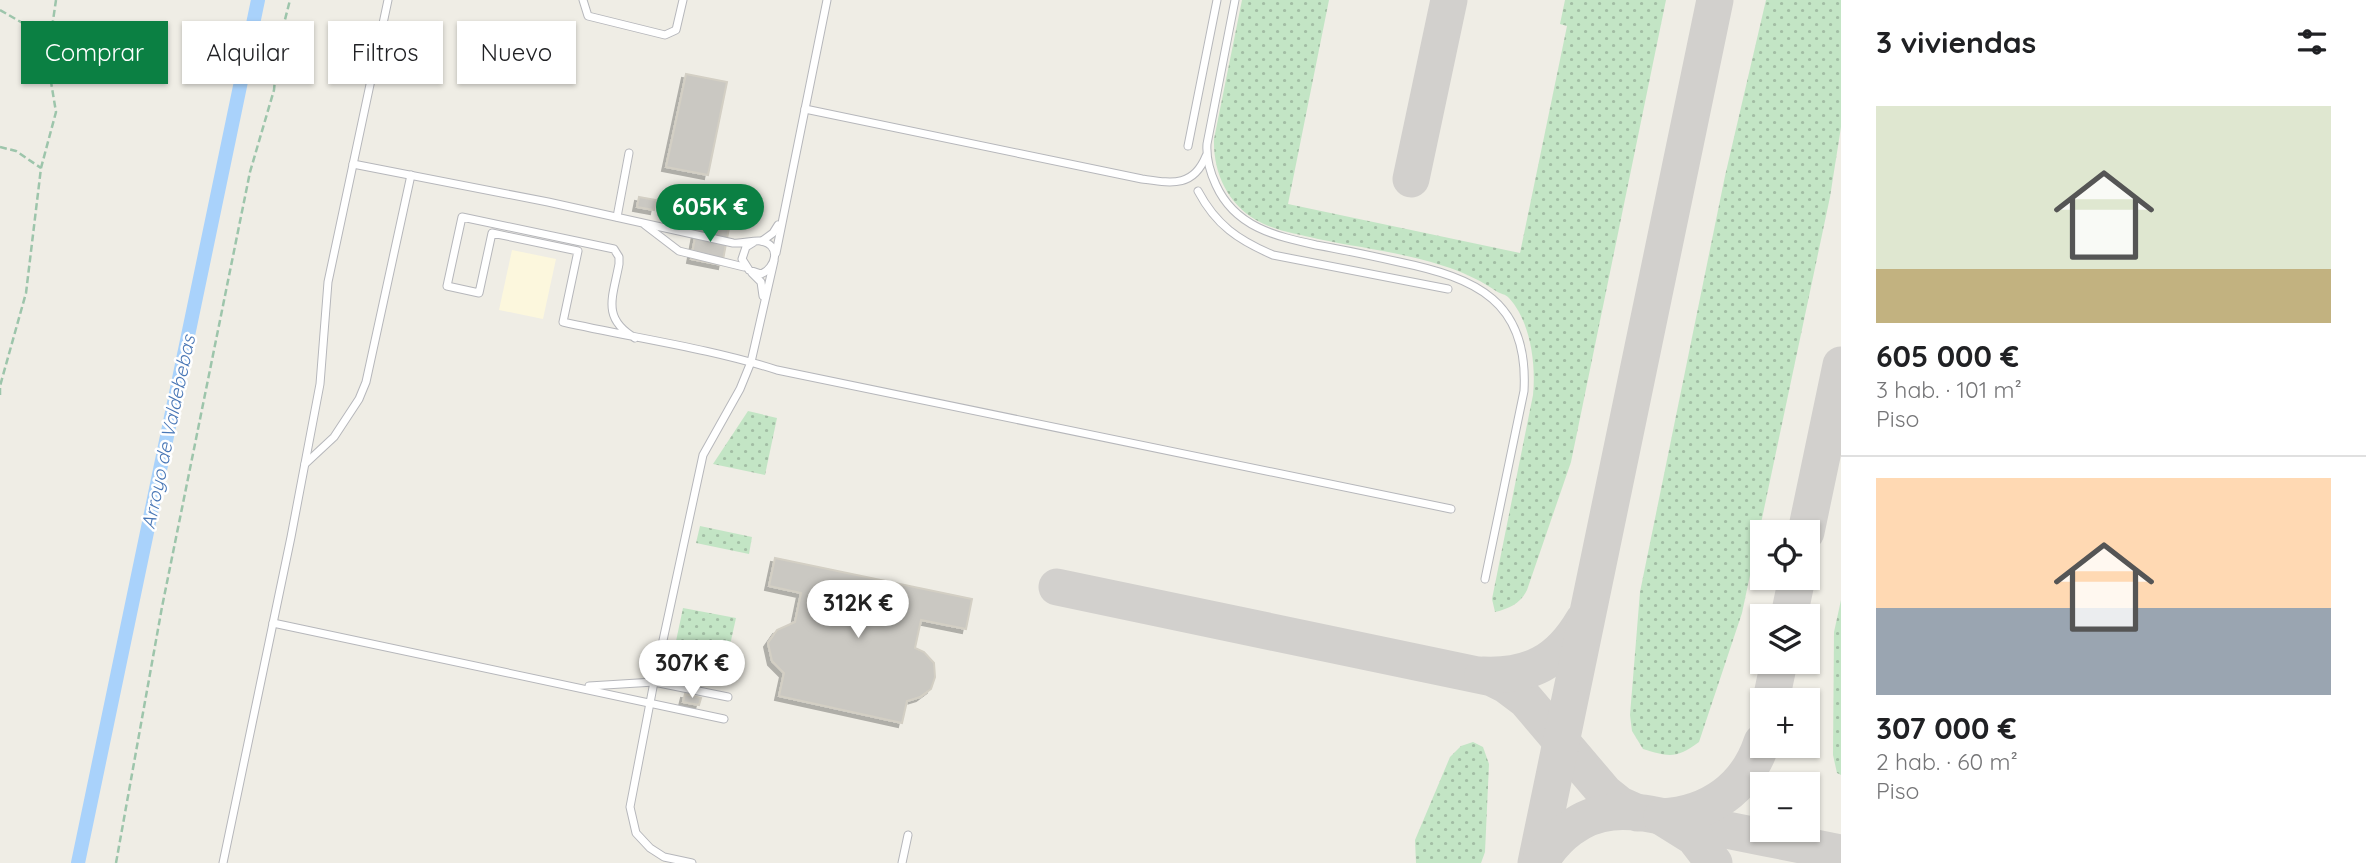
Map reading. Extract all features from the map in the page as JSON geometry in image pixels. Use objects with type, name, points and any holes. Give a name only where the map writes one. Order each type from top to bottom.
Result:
[{"type":"lane","points":[[223,863],[320,384],[328,282],[388,0]]},
{"type":"lane","points":[[583,0],[588,16],[665,35],[676,30],[683,0]]},
{"type":"lane","points":[[692,863],[664,857],[650,848],[636,833],[630,807],[653,682],[703,455],[740,389],[751,362],[775,259],[827,0]]},
{"type":"lane","points":[[1188,146],[1217,0]]},
{"type":"lane","points":[[805,109],[1173,184],[1193,176],[1203,165],[1235,0]]},
{"type":"lane","points":[[617,217],[629,153]]},
{"type":"lane","points":[[1206,156],[1213,178],[1228,206],[1261,230],[1283,238],[1459,277],[1491,297],[1513,327],[1522,350],[1524,391],[1485,579]]},
{"type":"lane","points":[[352,164],[617,217],[733,243],[758,242],[771,247],[775,259],[771,268],[765,272],[750,271],[732,262],[679,251],[638,222]]},
{"type":"lane","points":[[305,464],[334,437],[359,399],[366,382],[411,175]]},
{"type":"lane","points":[[1198,191],[1226,229],[1246,244],[1273,255],[1448,289]]},
{"type":"lane","points":[[635,338],[618,326],[612,314],[619,264],[619,257],[614,249],[462,217],[447,286],[480,293],[492,233],[578,251],[563,323],[635,338],[751,362],[776,370],[1451,509]]},
{"type":"lane","points":[[762,311],[762,286],[744,265],[742,256],[746,247],[773,233],[782,218]]},
{"type":"lane","points":[[1424,285],[1428,268]]},
{"type":"lane","points":[[273,623],[723,719]]},
{"type":"lane","points":[[578,687],[653,682],[728,697]]},
{"type":"lane","points":[[902,863],[908,835]]},
{"type":"path","points":[[52,21],[56,0]]},
{"type":"path","points":[[116,863],[162,607],[250,172],[274,90],[278,47],[290,0]]},
{"type":"path","points":[[0,10],[21,22]]},
{"type":"path","points":[[0,398],[0,386],[26,293],[41,168],[56,112],[51,84]]},
{"type":"path","points":[[0,147],[16,150],[41,168]]},
{"type":"shaded area","points":[[512,250],[556,259],[543,319],[499,310]]},
{"type":"green space","points":[[1242,0],[1329,0],[1288,204],[1520,253],[1567,26],[1560,24],[1565,0],[1666,0],[1571,462],[1527,590],[1518,602],[1510,607],[1495,612],[1492,599],[1533,395],[1533,357],[1522,319],[1508,297],[1456,270],[1410,257],[1278,230],[1256,220],[1237,205],[1219,175],[1214,139]]},
{"type":"green space","points":[[1766,0],[1841,0],[1841,127],[1830,197],[1762,520],[1750,520],[1750,575],[1742,613],[1699,742],[1678,754],[1666,755],[1643,749],[1632,731],[1630,715],[1640,592],[1725,176]]},
{"type":"green space","points":[[748,411],[777,418],[765,475],[713,464]]},
{"type":"green space","points":[[700,526],[752,537],[749,554],[696,543]]},
{"type":"green space","points":[[1841,600],[1841,775],[1837,773],[1833,755],[1834,632]]},
{"type":"green space","points":[[683,608],[736,618],[722,681],[716,684],[696,685],[668,679]]},
{"type":"green space","points":[[1473,742],[1483,747],[1489,764],[1485,852],[1481,863],[1416,863],[1415,840],[1450,757],[1461,746]]},
{"type":"building","points":[[686,74],[727,82],[708,175],[666,167]]},
{"type":"building","points":[[639,197],[656,200],[654,210],[637,207]]},
{"type":"building","points":[[698,222],[729,228],[722,265],[691,259]]},
{"type":"building","points":[[775,558],[972,599],[966,629],[921,620],[915,648],[924,652],[934,663],[935,677],[931,689],[920,697],[907,701],[902,723],[779,696],[784,673],[772,661],[768,643],[777,630],[795,622],[801,593],[769,586]]},
{"type":"building","points":[[685,694],[701,698],[699,705],[683,702]]},
{"type":"waterway","name":"Arroyo de Valdebebas","points":[[78,863],[258,0]]},
{"type":"taxiway","points":[[1411,179],[1449,0]]},
{"type":"taxiway","points":[[1536,863],[1715,0]]},
{"type":"taxiway","points":[[1809,520],[1841,365]]},
{"type":"taxiway","points":[[1057,587],[1492,678],[1526,700],[1605,793],[1620,805],[1638,813]]},
{"type":"taxiway","points":[[1792,604],[1794,590]]},
{"type":"taxiway","points":[[1483,675],[1515,673],[1541,664],[1564,647],[1583,621]]},
{"type":"taxiway","points":[[1774,688],[1776,674]]},
{"type":"taxiway","points":[[1714,863],[1694,837],[1662,817],[1696,810],[1724,796],[1747,773],[1755,758]]},
{"type":"taxiway","points":[[1540,863],[1553,844],[1570,828],[1590,817],[1622,811],[1652,814],[1841,853]]}]
